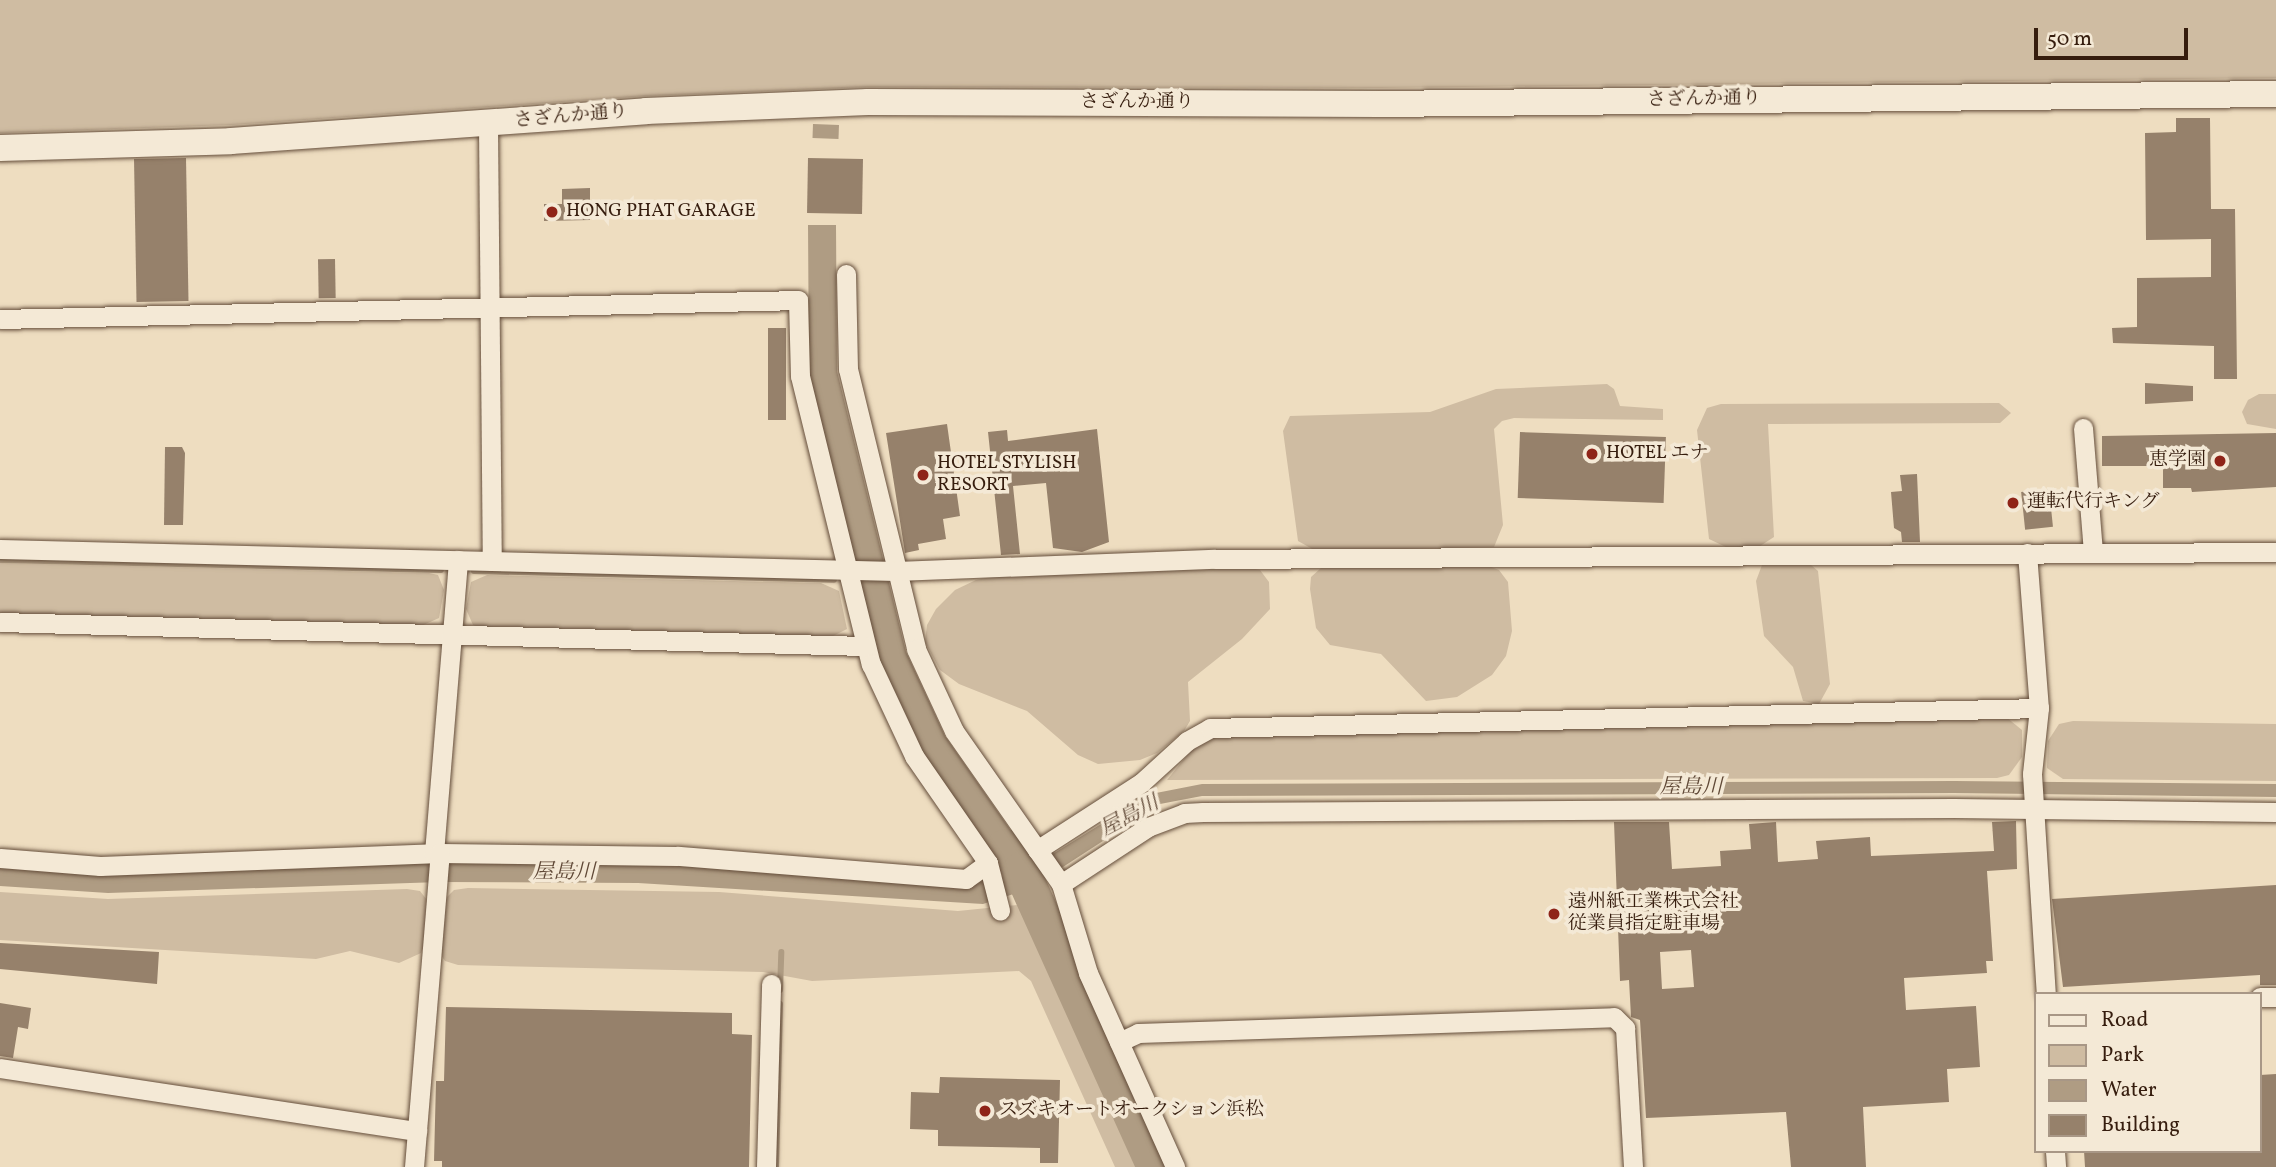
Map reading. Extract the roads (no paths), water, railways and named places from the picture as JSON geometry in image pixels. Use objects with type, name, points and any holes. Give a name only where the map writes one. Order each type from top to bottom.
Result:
[{"type":"street","name":"さざんか通り","points":[[0,148],[231,141],[868,102],[1380,104],[2276,94]]},
{"type":"street","points":[[488,124],[492,561]]},
{"type":"street","points":[[846,274],[848,369],[891,571],[916,649],[939,705],[1058,880],[1088,973],[1175,1167]]},
{"type":"street","points":[[0,319],[798,300],[800,376],[850,570],[866,646],[883,696],[914,756],[991,869],[1000,908]]},
{"type":"street","points":[[2083,428],[2093,553]]},
{"type":"street","points":[[0,549],[891,571],[1215,559],[2276,552]]},
{"type":"street","points":[[2027,554],[2039,708],[2032,774],[2046,992]]},
{"type":"street","points":[[414,1167],[437,888],[458,560]]},
{"type":"street","points":[[0,622],[866,646]]},
{"type":"street","points":[[1039,853],[1140,783],[1186,741],[1210,728],[2039,708]]},
{"type":"street","points":[[1058,880],[1148,827],[1193,813],[2034,805],[2276,812]]},
{"type":"street","points":[[0,858],[100,866],[438,855],[677,856],[966,879],[991,869]]},
{"type":"street","points":[[766,1167],[762,1015],[771,984]]},
{"type":"street","points":[[1119,1042],[1138,1033],[1614,1017],[1625,1028],[1633,1167]]},
{"type":"street","points":[[0,1068],[416,1131]]},
{"type":"water","points":[[813,124],[839,125],[838,139],[813,138]]},
{"type":"water","name":"屋島川","points":[[808,225],[836,225],[837,371],[906,652],[945,736],[1035,865],[1135,803],[1156,793],[1202,784],[1954,781],[2276,784],[2276,797],[1954,793],[1202,796],[1160,804],[1029,889],[983,904],[638,883],[440,882],[108,893],[0,886],[0,867],[108,875],[440,863],[679,866],[959,887],[1001,877],[1004,869],[921,751],[880,661],[809,375]]},
{"type":"waterway","points":[[0,560],[441,570]]},
{"type":"waterway","points":[[474,571],[834,580]]},
{"type":"waterway","points":[[1005,847],[1021,870],[1155,1167]]},
{"type":"waterway","points":[[780,990],[781,952]]},
{"type":"waterway","points":[[776,1167],[780,1004]]},
{"type":"place","name":"HONG PHAT GARAGE","points":[[552,212]]},
{"type":"place","name":"HOTEL エナ","points":[[1592,454]]},
{"type":"place","name":"恵学園","points":[[2220,461]]},
{"type":"place","name":"HOTEL STYLISH RESORT","points":[[923,475]]},
{"type":"place","name":"運転代行キング","points":[[2013,503]]},
{"type":"place","name":"遠州紙工業株式会社 従業員指定駐車場","points":[[1554,914]]},
{"type":"place","name":"スズキオートオークション浜松","points":[[985,1111]]}]
